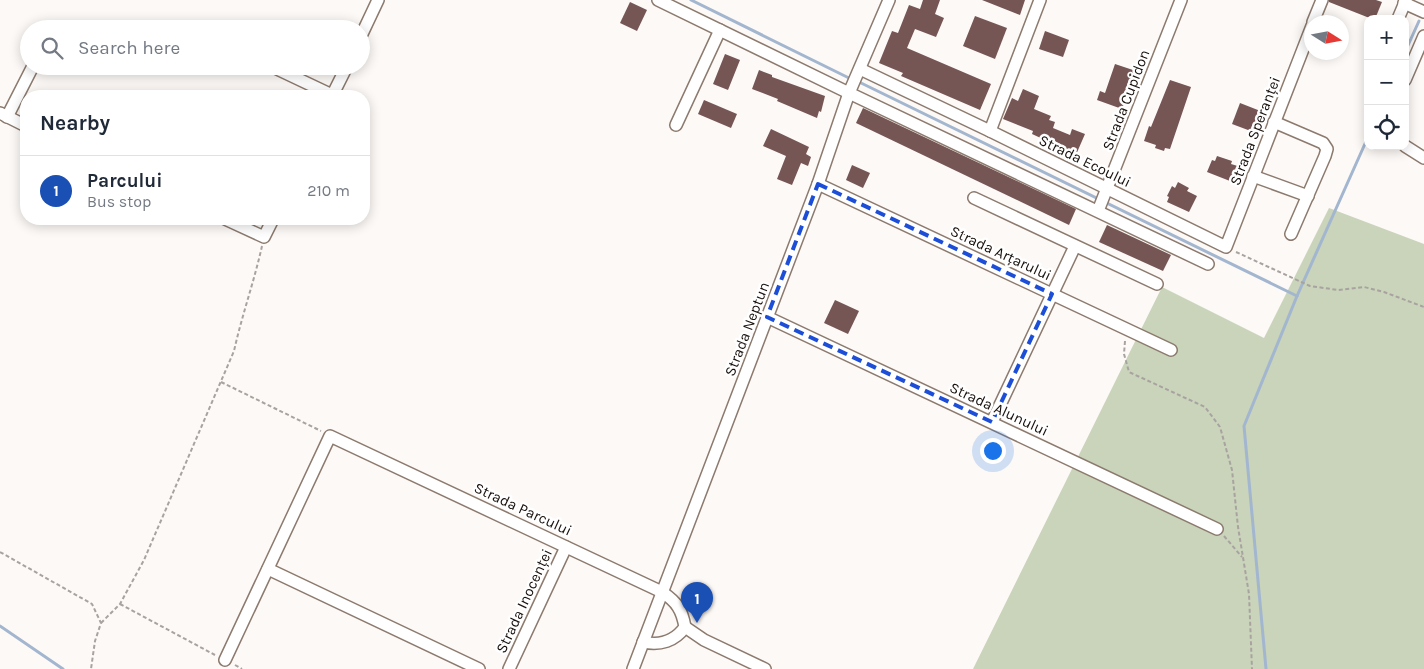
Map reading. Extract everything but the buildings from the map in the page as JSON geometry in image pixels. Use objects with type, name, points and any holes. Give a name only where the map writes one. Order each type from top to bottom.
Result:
[{"type":"street","points":[[369,20],[378,0]]},
{"type":"street","name":"Strada Ecoului","points":[[658,0],[720,30],[990,131],[1106,191],[1226,247]]},
{"type":"street","name":"Strada Neptun","points":[[633,669],[818,184],[854,81],[889,0]]},
{"type":"street","points":[[990,131],[1040,0]]},
{"type":"street","name":"Strada Cupidon","points":[[1100,208],[1180,0]]},
{"type":"street","points":[[1316,15],[1322,0]]},
{"type":"street","points":[[1400,15],[1405,2],[1424,12]]},
{"type":"street","points":[[676,125],[720,30]]},
{"type":"street","points":[[1409,71],[1424,36]]},
{"type":"street","name":"Strada Speranței","points":[[1226,247],[1304,46]]},
{"type":"street","points":[[20,123],[4,115],[28,75]]},
{"type":"street","points":[[289,75],[320,90]]},
{"type":"street","points":[[335,90],[342,75]]},
{"type":"street","points":[[854,81],[1208,264]]},
{"type":"street","points":[[1274,122],[1323,143],[1327,149],[1291,234]]},
{"type":"street","points":[[1409,149],[1424,158]]},
{"type":"street","points":[[1253,176],[1308,196]]},
{"type":"street","name":"Strada Arțarului","points":[[818,184],[1171,350]]},
{"type":"street","points":[[974,198],[1157,284]]},
{"type":"street","points":[[238,225],[264,237],[269,225]]},
{"type":"street","points":[[992,422],[1075,246]]},
{"type":"street","name":"Strada Alunului","points":[[767,317],[1217,529]]},
{"type":"street","points":[[225,660],[330,436]]},
{"type":"street","name":"Strada Parcului","points":[[330,436],[662,592],[674,600],[683,616],[685,627]]},
{"type":"street","name":"Strada Inocenței","points":[[514,667],[566,546]]},
{"type":"street","points":[[268,569],[479,669]]},
{"type":"street","points":[[643,642],[651,644],[666,642],[679,636],[685,627],[704,640],[765,669]]},
{"type":"path","points":[[91,669],[95,641],[101,622],[120,604],[144,560],[234,351],[241,321],[256,276],[264,237]]},
{"type":"path","points":[[1226,247],[1310,286],[1338,290],[1364,287],[1384,292],[1424,308]]},
{"type":"path","points":[[1126,329],[1124,354],[1129,372],[1205,407],[1220,427],[1232,470],[1249,594],[1252,669]]},
{"type":"path","points":[[221,382],[330,436]]},
{"type":"path","points":[[1217,529],[1243,558]]},
{"type":"path","points":[[0,552],[92,604],[101,622]]},
{"type":"path","points":[[120,604],[242,669]]},
{"type":"highlighted area","points":[[818,184],[1052,294],[992,422],[767,317]]},
{"type":"green space","points":[[1329,208],[1424,244],[1424,669],[973,669],[1162,287],[1264,338]]},
{"type":"waterway","points":[[691,0],[851,79]]},
{"type":"waterway","points":[[1409,43],[1419,21]]},
{"type":"waterway","points":[[857,81],[1297,296]]},
{"type":"waterway","points":[[1266,669],[1244,426],[1297,296],[1364,146]]},
{"type":"waterway","points":[[0,626],[63,669]]},
{"type":"place","name":"Parcului","points":[[697,623]]}]
